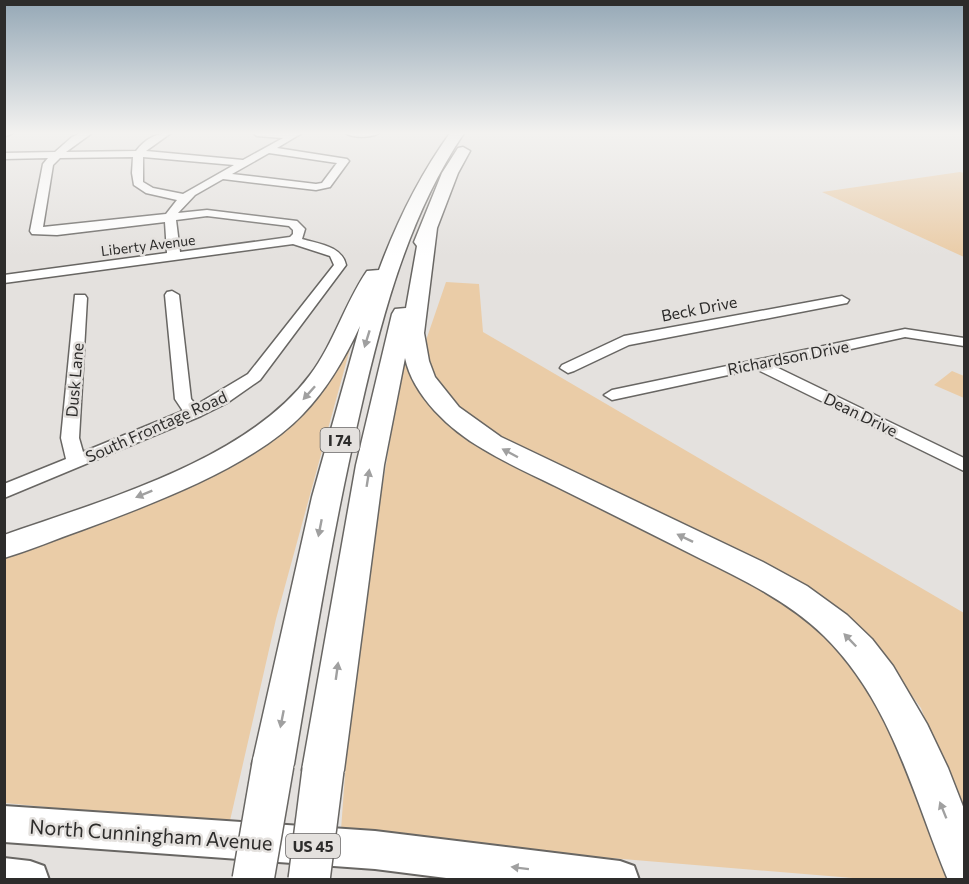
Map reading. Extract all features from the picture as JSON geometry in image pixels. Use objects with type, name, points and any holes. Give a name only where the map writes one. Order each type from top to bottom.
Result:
[{"type":"highway","name":"I 74","points":[[309,879],[323,770],[370,465],[405,304],[426,181],[430,174]]},
{"type":"highway","name":"I 74","points":[[253,879],[273,764],[327,493],[372,324],[420,220],[449,174]]},
{"type":"highway","points":[[4,547],[179,479],[240,448],[288,414],[319,381],[385,253],[420,220]]},
{"type":"highway","points":[[420,220],[413,346],[424,379],[437,398],[462,423],[491,443],[751,570],[801,600],[835,625],[868,660],[893,695],[909,726],[964,864]]},
{"type":"main road","name":"North Cunningham Avenue","points":[[4,824],[375,850],[620,879]]},
{"type":"main road","points":[[4,877],[30,879]]},
{"type":"street","points":[[46,174],[36,231],[57,231],[214,213],[290,222],[298,229],[299,235],[294,240]]},
{"type":"street","points":[[138,174],[140,186],[185,198]]},
{"type":"street","points":[[174,256],[170,218],[177,204],[225,174]]},
{"type":"street","points":[[222,176],[316,187],[326,185],[334,174]]},
{"type":"street","name":"Liberty Avenue","points":[[4,279],[294,240]]},
{"type":"street","name":"South Frontage Road","points":[[4,492],[195,412],[221,399],[254,377],[340,265],[338,256],[334,253],[294,240]]},
{"type":"street","points":[[172,295],[183,399],[195,412]]},
{"type":"street","name":"Dusk Lane","points":[[76,462],[70,438],[80,298]]},
{"type":"street","name":"Beck Drive","points":[[568,368],[624,342],[638,338],[842,300]]},
{"type":"street","name":"Richardson Drive","points":[[612,394],[905,333],[929,334],[964,342]]},
{"type":"street","name":"Dean Drive","points":[[758,364],[964,465]]},
{"type":"shaded area","points":[[944,174],[964,174],[964,257],[822,192]]},
{"type":"shaded area","points":[[446,282],[479,284],[483,332],[964,613],[964,823],[921,708],[885,660],[489,433],[450,398],[435,378],[422,352]]},
{"type":"shaded area","points":[[354,334],[276,619],[229,825],[5,803],[5,554],[237,456]]},
{"type":"shaded area","points":[[404,357],[430,402],[775,591],[811,617],[884,700],[948,879],[865,879],[343,836],[341,830],[348,733],[366,584]]},
{"type":"shaded area","points":[[952,371],[964,376],[964,398],[934,385]]}]
